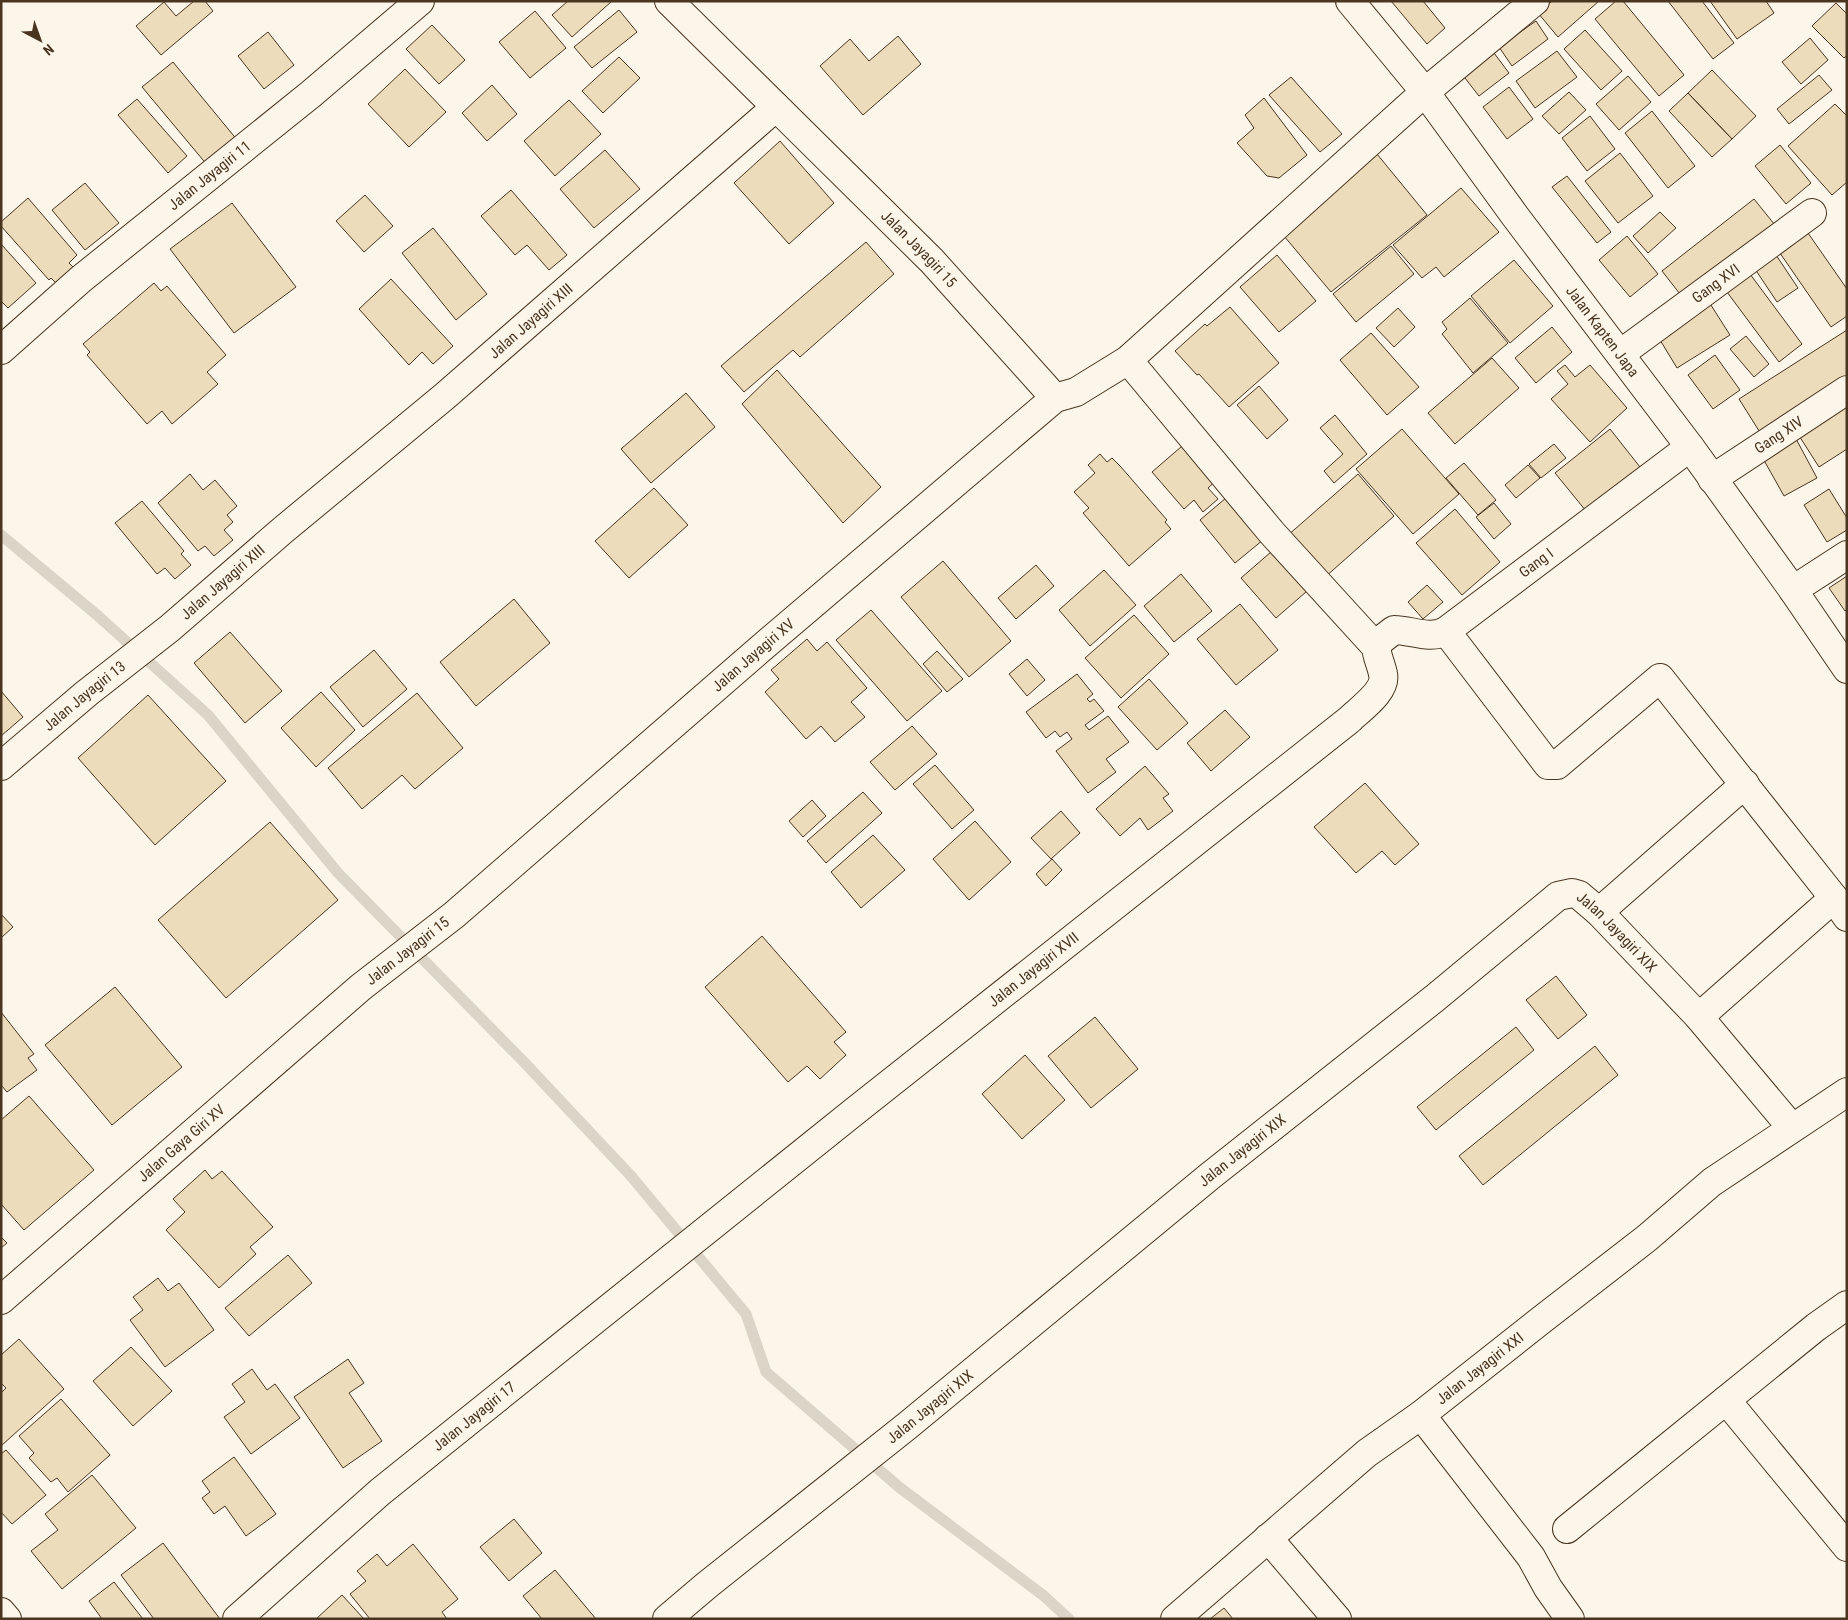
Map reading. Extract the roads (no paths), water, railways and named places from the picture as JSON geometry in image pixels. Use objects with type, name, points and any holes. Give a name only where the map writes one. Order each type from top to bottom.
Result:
[{"type":"street","name":"Jalan Jayagiri 11","points":[[1,350],[82,279],[311,94],[420,1]]},
{"type":"street","points":[[669,1],[776,107]]},
{"type":"street","name":"Jalan Kapten Japa","points":[[1350,1],[1425,92],[1515,216],[1690,448],[1793,590],[1847,669]]},
{"type":"street","points":[[1055,398],[1076,392],[1128,360],[1425,92],[1535,1]]},
{"type":"street","name":"Jalan Jayagiri 15","points":[[776,107],[932,261],[1055,398]]},
{"type":"street","name":"Jalan Jayagiri XIII","points":[[170,628],[283,530],[445,396],[776,107]]},
{"type":"street","name":"Gang XVI","points":[[1620,354],[1812,212]]},
{"type":"street","points":[[1128,360],[1272,533],[1376,647],[1381,640],[1394,630],[1432,635],[1446,631],[1548,765],[1557,765],[1660,678],[1840,908],[1699,1017]]},
{"type":"street","name":"Gang XIV","points":[[1712,479],[1847,390]]},
{"type":"street","name":"Jalan Jayagiri XV","points":[[454,915],[774,637],[1055,398]]},
{"type":"street","name":"Gang I","points":[[1446,631],[1690,448]]},
{"type":"street","points":[[1793,590],[1847,555]]},
{"type":"street","name":"Jalan Jayagiri 13","points":[[1,766],[87,693],[170,628]]},
{"type":"street","name":"Jalan Jayagiri XVII","points":[[718,1222],[1349,720],[1383,684],[1383,674],[1376,647]]},
{"type":"street","points":[[1599,912],[1744,784]]},
{"type":"street","name":"Jalan Jayagiri XIX","points":[[667,1619],[907,1426],[1203,1182],[1427,1004],[1558,896],[1572,893],[1579,895],[1599,912],[1699,1017],[1792,1128]]},
{"type":"street","name":"Jalan Jayagiri 15","points":[[361,987],[454,915]]},
{"type":"street","name":"Jalan Gaya Giri XV","points":[[1,1300],[361,987]]},
{"type":"street","name":"Jalan Jayagiri XXI","points":[[1175,1619],[1367,1453],[1422,1415],[1540,1320],[1647,1238],[1712,1182],[1847,1092]]},
{"type":"street","name":"Jalan Jayagiri 17","points":[[237,1619],[380,1492],[718,1222]]},
{"type":"street","points":[[1567,1529],[1816,1327],[1847,1305]]},
{"type":"street","points":[[1726,1400],[1847,1547]]},
{"type":"street","points":[[1422,1415],[1531,1558],[1548,1588],[1570,1619]]},
{"type":"street","points":[[1268,1538],[1338,1619]]},
{"type":"street","points":[[1,1612],[7,1619]]},
{"type":"waterway","points":[[1,535],[97,615],[208,715],[338,873],[523,1061],[631,1176],[746,1314],[766,1372],[899,1487],[1044,1596],[1069,1619]]}]
